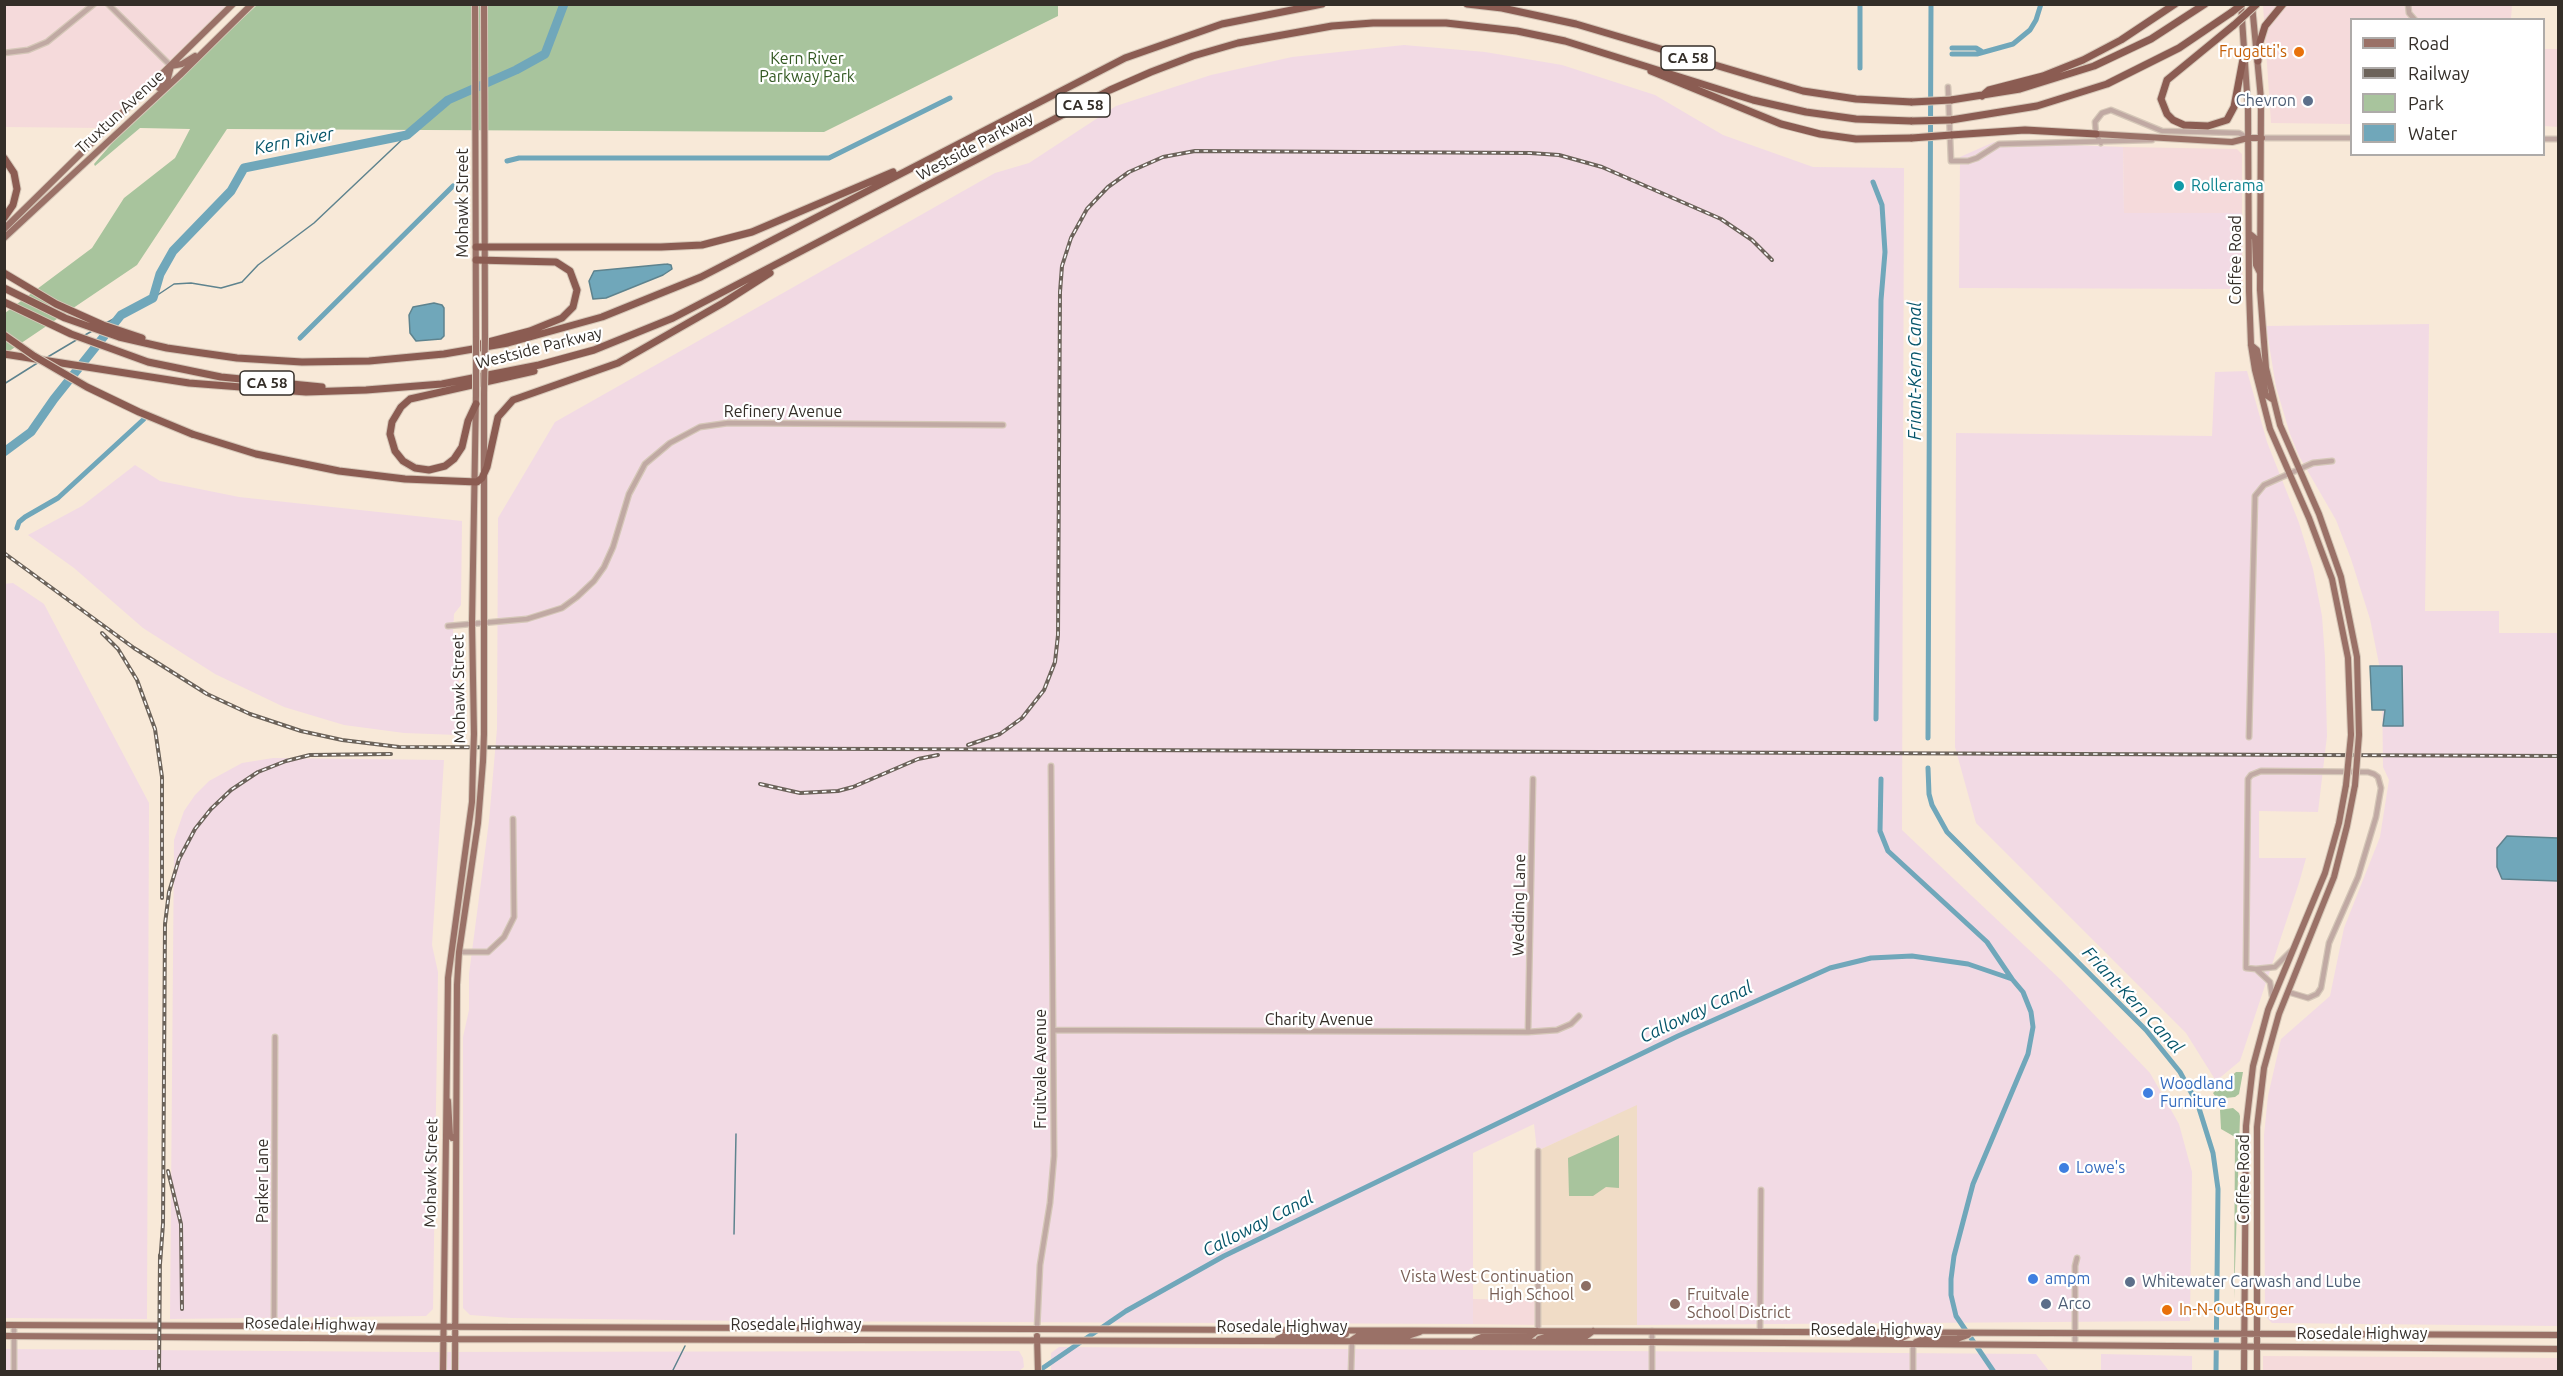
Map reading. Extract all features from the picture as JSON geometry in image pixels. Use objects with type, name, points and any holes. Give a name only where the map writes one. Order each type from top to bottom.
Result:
[{"type":"highway","name":"Westside Parkway","points":[[168,347],[213,355],[303,362],[412,358],[519,340],[571,327],[629,308],[721,267],[1088,76],[1163,43],[1222,24],[1322,4]]},
{"type":"highway","name":"CA 58","points":[[1467,4],[1502,8],[1576,24],[1803,91],[1857,99],[1912,102],[1982,97]]},
{"type":"highway","points":[[1982,97],[1989,90],[2043,76],[2083,60],[2121,40],[2175,4]]},
{"type":"highway","points":[[1982,97],[2042,84],[2094,66],[2151,39],[2205,4]]},
{"type":"highway","name":"Westside Parkway","points":[[388,388],[488,376],[594,350],[673,318],[1110,90],[1193,56],[1238,43],[1332,26],[1372,23],[1446,24],[1516,31],[1565,41],[1754,100],[1806,112],[1865,120],[1912,122],[1951,120],[2037,106],[2107,84],[2179,48],[2241,4]]},
{"type":"highway","points":[[2244,54],[2234,107],[2227,120],[2208,126],[2184,124],[2173,120],[2167,114],[2161,99],[2167,80],[2257,4]]},
{"type":"highway","points":[[2258,61],[2265,26],[2283,4]]},
{"type":"highway","points":[[1618,58],[1781,124],[1820,134],[1856,138],[1912,138],[2025,130],[2096,134]]},
{"type":"highway","points":[[480,246],[661,247],[713,243],[760,228],[940,153]]},
{"type":"highway","points":[[4,158],[14,173],[17,189],[13,206],[4,218]]},
{"type":"highway","points":[[4,336],[104,396],[192,434],[256,454],[315,467],[388,478],[474,482],[483,477],[489,462],[496,421],[509,403],[522,396],[598,371],[631,356],[740,292],[794,256]]},
{"type":"highway","points":[[412,358],[473,346],[530,331],[562,318],[573,307],[577,295],[576,282],[570,271],[562,264],[549,260],[476,260]]},
{"type":"highway","points":[[4,273],[29,290],[103,325],[168,347]]},
{"type":"highway","points":[[4,288],[19,297],[92,328],[168,347]]},
{"type":"highway","name":"CA 58","points":[[7,303],[71,334],[148,362],[202,374],[267,383],[333,388],[388,388]]},
{"type":"highway","points":[[476,404],[468,421],[462,447],[450,463],[424,470],[407,464],[398,454],[391,438],[391,426],[398,410],[410,399],[526,373],[594,350]]},
{"type":"highway","points":[[4,354],[130,375],[272,390],[345,391],[388,388]]},
{"type":"main road","name":"Truxtun Avenue","points":[[4,230],[233,4]]},
{"type":"main road","name":"Truxtun Avenue","points":[[4,238],[252,4]]},
{"type":"main road","name":"Mohawk Street","points":[[455,1371],[457,985],[459,952],[478,823],[484,734],[485,337],[484,260],[480,246],[476,4]]},
{"type":"main road","name":"Mohawk Street","points":[[443,1371],[448,968],[472,802],[476,260],[480,246],[485,124],[484,4]]},
{"type":"main road","name":"Coffee Road","points":[[2241,4],[2248,138],[2251,345],[2264,409],[2324,555],[2339,606],[2348,658],[2350,735],[2346,785],[2339,823],[2325,873],[2272,1003],[2257,1048],[2247,1102],[2244,1371]]},
{"type":"main road","name":"Coffee Road","points":[[2252,4],[2262,138],[2260,274],[2262,344],[2280,425],[2333,551],[2348,604],[2358,675],[2360,735],[2355,785],[2334,877],[2288,992],[2268,1050],[2259,1104],[2257,1371]]},
{"type":"main road","points":[[145,105],[168,78],[171,66],[182,64],[205,49]]},
{"type":"main road","points":[[86,162],[87,157],[107,136],[111,124]]},
{"type":"main road","points":[[2096,134],[2232,142],[2248,138],[2262,138]]},
{"type":"main road","points":[[2250,234],[2255,238],[2256,265],[2260,274]]},
{"type":"main road","points":[[2251,345],[2257,350],[2266,395],[2273,399]]},
{"type":"main road","points":[[446,1094],[450,1108],[450,1136],[456,1136]]},
{"type":"main road","name":"Rosedale Highway","points":[[4,1325],[1913,1332],[1981,1344],[2559,1349]]},
{"type":"main road","name":"Fruitvale Avenue","points":[[1037,1329],[1038,1371]]},
{"type":"main road","points":[[1275,1340],[1284,1336],[1342,1336],[1346,1334],[1346,1330]]},
{"type":"main road","points":[[1352,1341],[1358,1336],[1408,1336],[1426,1330]]},
{"type":"main road","points":[[1471,1341],[1484,1336],[1529,1337],[1538,1331]]},
{"type":"main road","points":[[1532,1342],[1546,1337],[1585,1337],[1593,1331]]},
{"type":"main road","points":[[1850,1343],[1860,1339],[1905,1338],[1913,1332]]},
{"type":"main road","name":"Rosedale Highway","points":[[4,1336],[1913,1344],[1977,1333],[2559,1335]]},
{"type":"street","points":[[4,53],[26,51],[47,42],[94,4]]},
{"type":"street","points":[[108,4],[171,66]]},
{"type":"street","points":[[2408,4],[2409,13],[2413,18]]},
{"type":"street","points":[[1948,87],[1951,161],[1968,161],[1977,158],[1999,144],[2101,143],[2158,139]]},
{"type":"street","points":[[2101,143],[2096,134],[2095,122],[2102,113],[2111,110],[2162,131],[2239,133],[2248,138]]},
{"type":"street","points":[[2262,138],[2350,138]]},
{"type":"street","name":"Refinery Avenue","points":[[448,626],[526,619],[561,608],[577,597],[594,581],[604,567],[613,547],[629,494],[645,464],[670,443],[700,427],[728,423],[1003,425]]},
{"type":"street","points":[[2249,738],[2255,496],[2260,488],[2313,463],[2332,462]]},
{"type":"street","name":"Fruitvale Avenue","points":[[1037,1329],[1040,1265],[1054,1162],[1055,1030],[1051,766]]},
{"type":"street","points":[[2272,1003],[2270,982],[2256,969],[2246,968],[2248,779],[2251,775],[2261,771],[2368,772],[2374,774],[2378,777],[2381,788],[2376,817],[2363,862],[2330,943],[2321,988],[2317,994],[2308,998],[2288,992]]},
{"type":"street","name":"Wedding Lane","points":[[1528,1032],[1533,779]]},
{"type":"street","points":[[459,952],[488,952],[504,937],[514,917],[513,819]]},
{"type":"street","name":"Coffee Road","points":[[2256,969],[2275,967],[2280,964],[2296,944]]},
{"type":"street","name":"Charity Avenue","points":[[1055,1030],[1528,1032],[1557,1030],[1571,1024],[1579,1016]]},
{"type":"street","name":"Parker Lane","points":[[274,1326],[275,1036]]},
{"type":"street","points":[[1538,1151],[1538,1331]]},
{"type":"street","points":[[1760,1332],[1761,1190]]},
{"type":"street","points":[[2075,1344],[2075,1266],[2078,1258]]},
{"type":"street","points":[[14,1325],[14,1371]]},
{"type":"street","points":[[1652,1331],[1652,1371]]},
{"type":"street","points":[[1351,1371],[1352,1341]]},
{"type":"street","points":[[1913,1344],[1913,1371]]},
{"type":"shaded area","points":[[5,5],[227,5],[100,128],[5,127]]},
{"type":"shaded area","points":[[2263,5],[2512,5],[2511,18],[2350,18],[2350,124],[2271,123]]},
{"type":"shaded area","points":[[1404,45],[1485,52],[1562,65],[1655,95],[1723,135],[1813,167],[1904,168],[1902,830],[2061,980],[2150,1073],[2179,1124],[2192,1172],[2190,1321],[1637,1325],[1637,1106],[1537,1151],[1534,1124],[1473,1153],[1473,1324],[749,1321],[511,1318],[470,1315],[463,1308],[463,1037],[469,1010],[469,974],[489,821],[497,729],[498,518],[555,422],[995,173],[1029,163],[1116,106],[1211,75],[1292,57]]},
{"type":"shaded area","points":[[2545,49],[2558,49],[2558,127],[2545,126]]},
{"type":"shaded area","points":[[1994,142],[2123,147],[2124,213],[2242,213],[2242,289],[1959,288],[1960,157]]},
{"type":"shaded area","points":[[2123,147],[2237,149],[2242,154],[2242,213],[2124,213]]},
{"type":"shaded area","points":[[2429,324],[2425,611],[2499,611],[2499,633],[2558,633],[2558,1326],[2272,1323],[2265,1316],[2264,1135],[2268,1096],[2281,1039],[2330,996],[2344,928],[2380,837],[2389,780],[2383,767],[2382,679],[2370,619],[2336,520],[2299,456],[2290,434],[2276,387],[2266,326]]},
{"type":"shaded area","points":[[2247,371],[2267,442],[2299,523],[2313,569],[2322,616],[2327,736],[2318,812],[2259,811],[2259,858],[2306,858],[2240,1061],[2216,1081],[2186,1033],[1976,823],[1955,747],[1956,433],[2212,436],[2215,372]]},
{"type":"shaded area","points":[[135,465],[160,481],[239,497],[462,521],[461,605],[454,614],[453,634],[460,641],[458,735],[404,733],[344,725],[284,707],[215,674],[143,628],[74,568],[28,535],[82,506]]},
{"type":"shaded area","points":[[13,583],[44,604],[149,803],[147,1319],[5,1318],[4,584]]},
{"type":"shaded area","points":[[273,758],[444,760],[432,945],[438,972],[433,1309],[426,1316],[170,1319],[174,840],[184,811],[209,781],[242,763]]},
{"type":"shaded area","points":[[1637,1105],[1637,1325],[1539,1325],[1537,1151]]},
{"type":"shaded area","points":[[1473,1299],[1539,1300],[1539,1325],[1473,1324]]},
{"type":"shaded area","points":[[1059,1347],[2036,1354],[2049,1371],[1051,1372],[1051,1353]]},
{"type":"shaded area","points":[[5,1349],[422,1352],[1019,1351],[1024,1367],[1018,1372],[5,1372]]},
{"type":"shaded area","points":[[2101,1354],[2192,1356],[2192,1371],[2101,1371]]},
{"type":"shaded area","points":[[2263,1356],[2558,1358],[2558,1371],[2263,1371]]},
{"type":"green space","name":"Kern River Parkway Park","points":[[257,5],[1058,5],[1058,16],[824,132],[227,129],[137,265],[5,354],[5,313],[92,248],[124,198],[175,158],[190,129],[140,128],[95,166],[94,164],[126,127]]},
{"type":"green space","points":[[2236,1072],[2243,1072],[2239,1094],[2235,1097],[2217,1099],[2213,1093]]},
{"type":"green space","points":[[2233,1108],[2240,1116],[2234,1299],[2235,1137],[2221,1129],[2220,1110]]},
{"type":"green space","points":[[1619,1135],[1619,1188],[1606,1187],[1593,1196],[1569,1196],[1568,1158]]},
{"type":"water","points":[[671,265],[672,269],[663,275],[606,298],[593,299],[589,281],[594,271]]},
{"type":"water","points":[[434,303],[444,308],[444,336],[441,339],[416,341],[410,333],[409,315],[413,307]]},
{"type":"water","points":[[2370,666],[2402,666],[2403,726],[2383,726],[2385,710],[2372,710]]},
{"type":"water","points":[[2507,836],[2558,838],[2558,881],[2502,879],[2497,867],[2497,848]]},
{"type":"waterway","name":"Kern River","points":[[4,452],[31,432],[54,399],[121,315],[153,298],[160,274],[173,251],[231,191],[244,168],[407,135],[448,100],[516,70],[545,54],[564,4]]},
{"type":"waterway","points":[[1860,4],[1860,68]]},
{"type":"waterway","name":"Friant-Kern Canal","points":[[1928,738],[1931,4]]},
{"type":"waterway","points":[[1952,54],[1977,54],[2013,44],[2030,30],[2041,4]]},
{"type":"waterway","points":[[1952,48],[1976,48],[1981,51]]},
{"type":"waterway","points":[[507,161],[519,158],[829,158],[950,98]]},
{"type":"waterway","points":[[153,298],[174,284],[191,283],[221,288],[242,282],[258,265],[314,223],[407,135]]},
{"type":"waterway","points":[[1873,182],[1882,205],[1885,252],[1881,300],[1876,719]]},
{"type":"waterway","points":[[300,338],[453,186]]},
{"type":"waterway","name":"Kern River","points":[[106,323],[121,315]]},
{"type":"waterway","points":[[85,335],[94,330]]},
{"type":"waterway","points":[[46,358],[78,339]]},
{"type":"waterway","points":[[4,384],[39,362]]},
{"type":"waterway","points":[[17,528],[19,522],[25,517],[58,498],[144,419]]},
{"type":"waterway","name":"Friant-Kern Canal","points":[[1928,768],[1929,794],[1932,805],[1947,832],[2146,1030],[2180,1072],[2198,1105],[2213,1153],[2218,1189],[2216,1372]]},
{"type":"waterway","points":[[1881,779],[1880,831],[1888,851],[1987,942],[2012,979]]},
{"type":"waterway","name":"Calloway Canal","points":[[1037,1372],[1126,1311],[1224,1256],[1678,1036],[1830,968],[1871,958],[1912,956],[1968,964],[2012,979],[2023,992],[2031,1012],[2033,1027],[2028,1054],[1973,1184],[1954,1256],[1951,1279],[1951,1295],[1956,1316],[1994,1372]]},
{"type":"waterway","points":[[734,1234],[736,1134]]},
{"type":"waterway","points":[[672,1372],[685,1346]]},
{"type":"railway","points":[[968,745],[1000,734],[1022,718],[1044,690],[1055,662],[1058,635],[1062,266],[1071,238],[1087,209],[1108,187],[1129,172],[1163,157],[1195,151],[1559,155],[1602,167],[1721,219],[1752,240],[1772,260]]},
{"type":"railway","points":[[4,553],[134,648],[207,694],[250,714],[301,731],[342,740],[399,747],[2558,756]]},
{"type":"railway","points":[[102,633],[118,649],[137,680],[155,729],[162,777],[162,898]]},
{"type":"railway","points":[[160,1264],[163,1224],[165,924],[169,892],[179,859],[195,829],[211,809],[231,790],[258,772],[310,755],[391,754]]},
{"type":"railway","points":[[760,784],[800,793],[838,791],[853,787],[918,759],[938,755]]},
{"type":"railway","points":[[168,1171],[181,1224],[182,1309]]},
{"type":"railway","points":[[159,1372],[160,1255]]},
{"type":"place","name":"Frugatti's","points":[[2299,52]]},
{"type":"place","name":"Chevron","points":[[2308,101]]},
{"type":"place","name":"Rollerama","points":[[2179,186]]},
{"type":"place","name":"Woodland Furniture","points":[[2148,1093]]},
{"type":"place","name":"Lowe's","points":[[2064,1168]]},
{"type":"place","name":"ampm","points":[[2033,1279]]},
{"type":"place","name":"Whitewater Carwash and Lube","points":[[2130,1282]]},
{"type":"place","name":"Vista West Continuation High School","points":[[1586,1286]]},
{"type":"place","name":"Fruitvale School District","points":[[1675,1304]]},
{"type":"place","name":"Arco","points":[[2046,1304]]},
{"type":"place","name":"In-N-Out Burger","points":[[2167,1310]]}]
